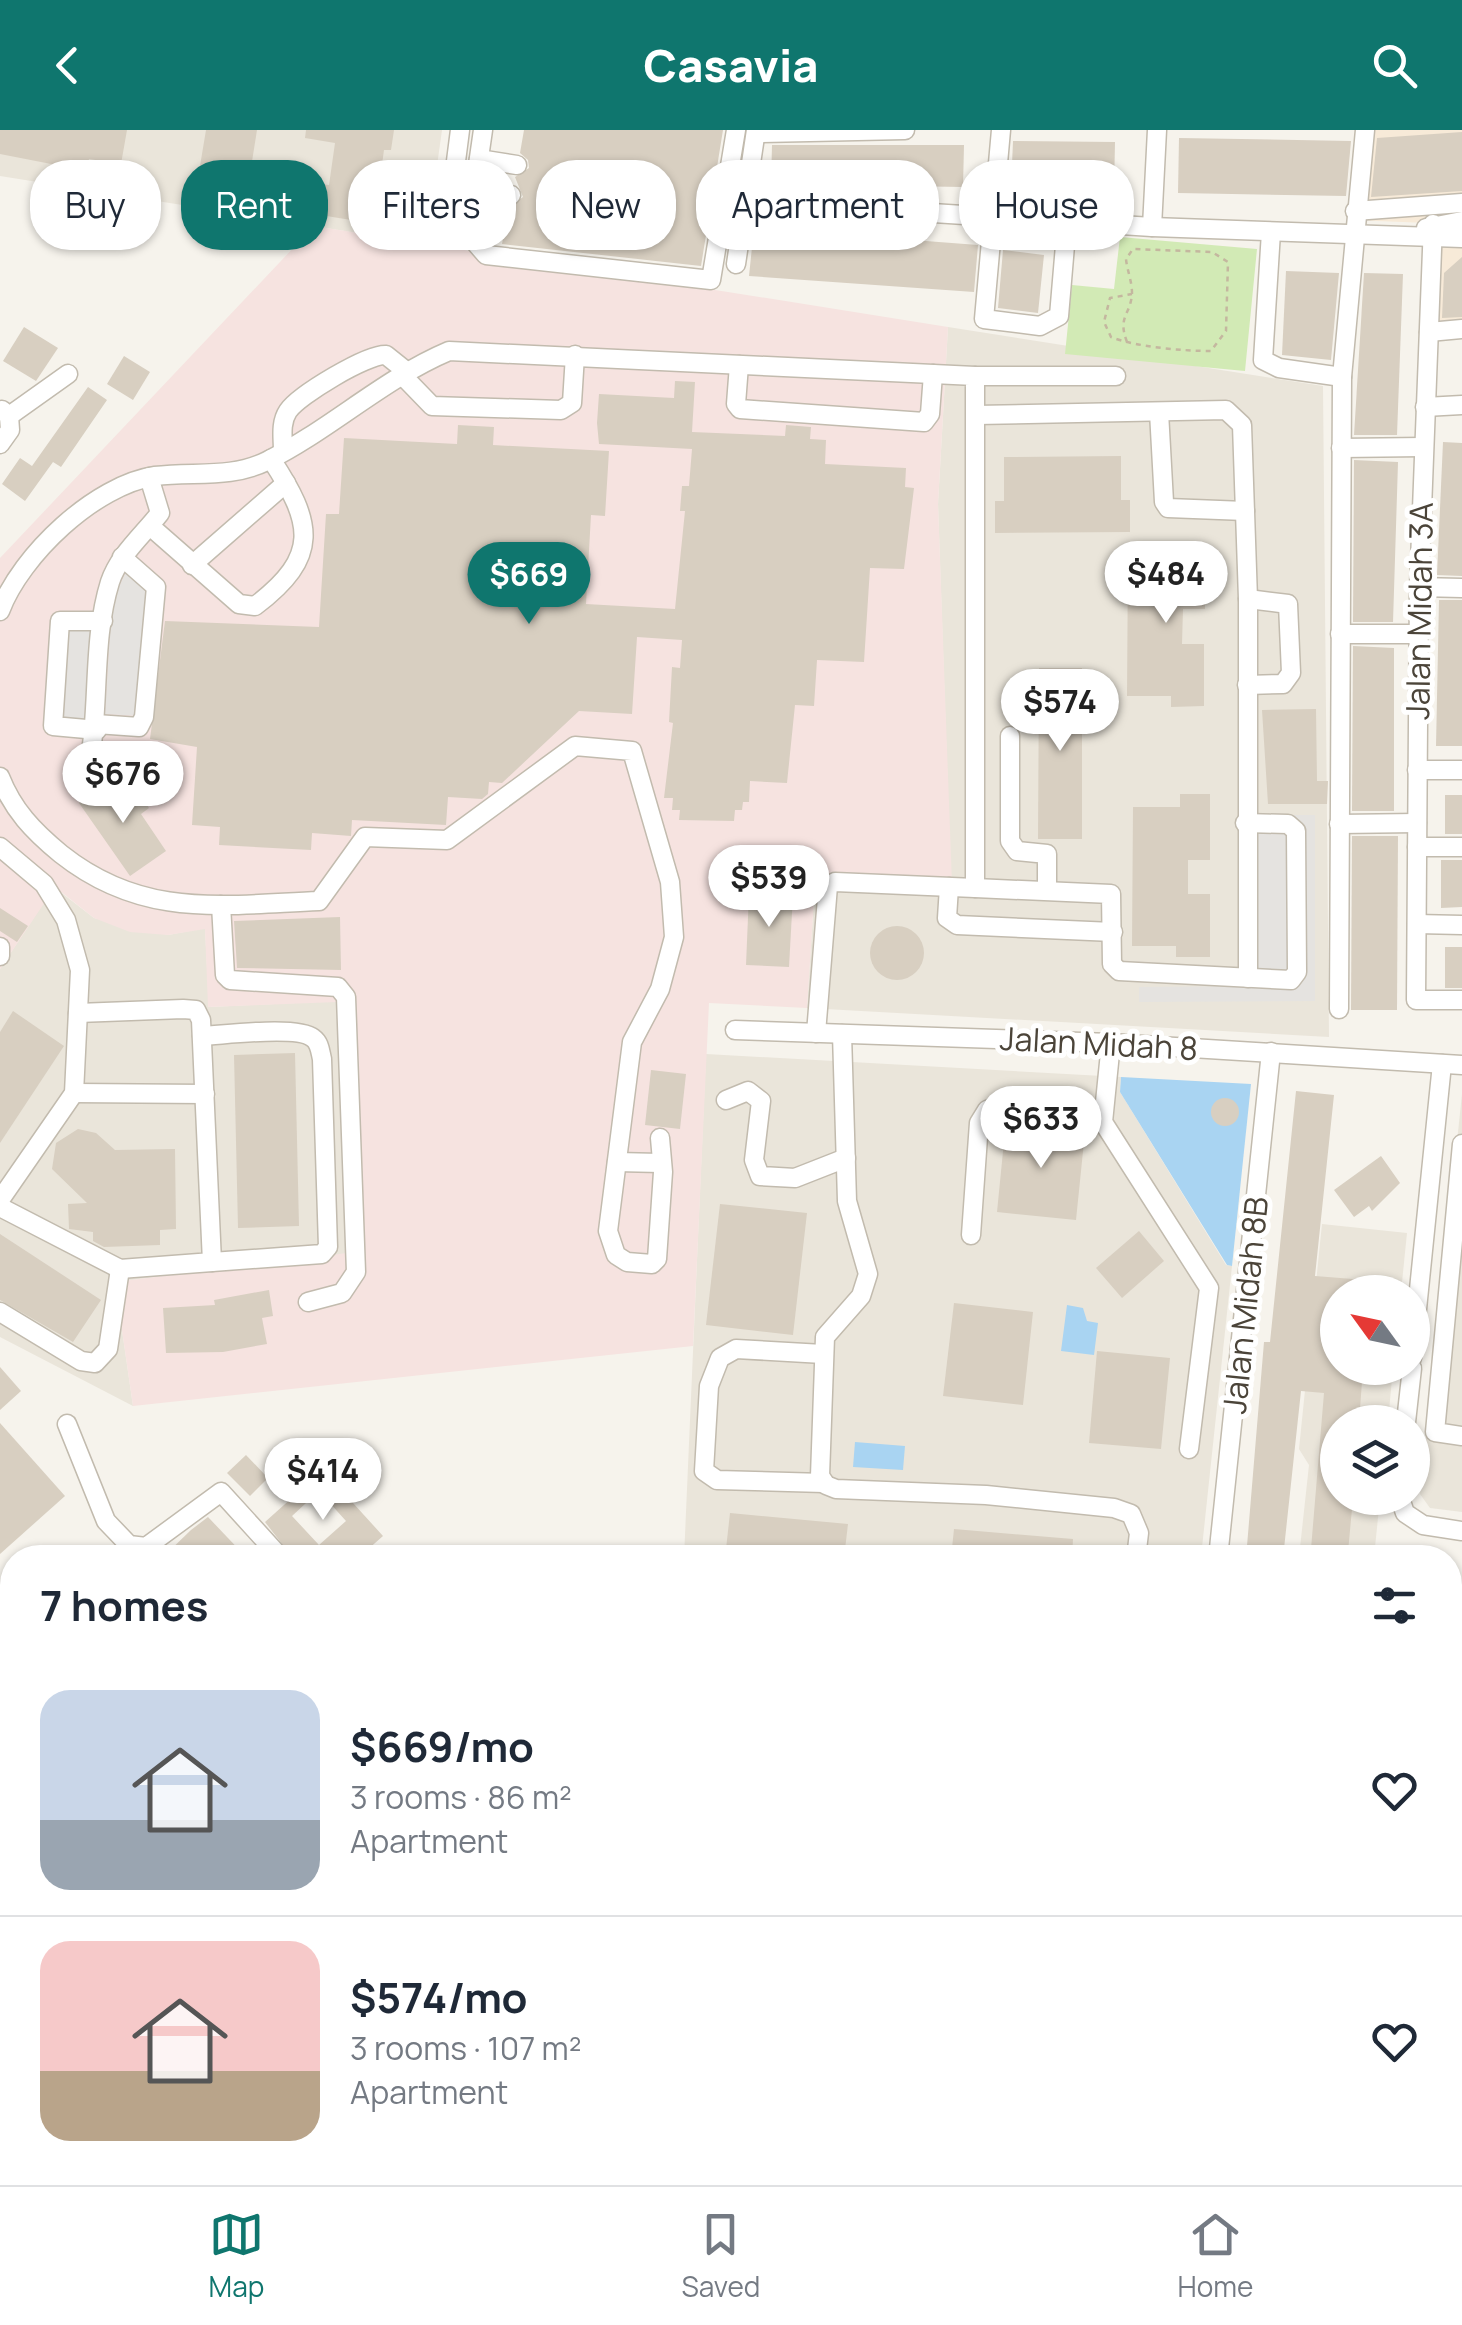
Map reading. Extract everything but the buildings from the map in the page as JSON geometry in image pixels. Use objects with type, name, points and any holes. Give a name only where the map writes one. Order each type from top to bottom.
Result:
[{"type":"street","points":[[456,160],[460,130]]},
{"type":"street","points":[[483,130],[480,159],[517,165]]},
{"type":"street","points":[[482,250],[486,255],[711,280],[736,130]]},
{"type":"street","points":[[752,160],[756,131],[905,130]]},
{"type":"street","points":[[999,160],[1001,130]]},
{"type":"street","points":[[1152,227],[1153,130],[1168,130]]},
{"type":"street","points":[[1339,1009],[1342,377],[1352,234],[1365,130]]},
{"type":"street","points":[[1355,211],[1462,203]]},
{"type":"street","points":[[1428,232],[1462,221]]},
{"type":"street","points":[[1134,226],[1352,234],[1428,232],[1462,238]]},
{"type":"street","points":[[1272,232],[1263,360],[1279,368],[1342,377]]},
{"type":"street","name":"Jalan Midah 3A","points":[[1428,232],[1429,332],[1418,634],[1416,1000],[1462,1000]]},
{"type":"street","points":[[736,264],[738,250]]},
{"type":"street","points":[[991,250],[984,319],[1040,326],[1058,316],[1064,250]]},
{"type":"street","points":[[1429,332],[1462,329]]},
{"type":"street","points":[[0,611],[36,554],[60,528],[90,505],[149,477],[212,476],[277,455],[403,372],[449,351],[976,376],[1116,376]]},
{"type":"street","points":[[150,526],[192,565],[247,607],[284,584],[300,560],[305,531],[301,511],[277,455],[283,423],[292,406],[369,357],[386,356],[432,406],[561,410],[572,403],[575,355]]},
{"type":"street","points":[[739,365],[736,404],[740,409],[924,422],[930,414],[933,374]]},
{"type":"street","points":[[0,444],[10,430],[4,412],[68,374]]},
{"type":"street","points":[[976,376],[976,888]]},
{"type":"street","points":[[1425,407],[1462,404]]},
{"type":"street","points":[[976,415],[1226,410],[1242,425],[1248,599],[1248,978]]},
{"type":"street","points":[[1159,412],[1164,502],[1168,508],[1245,511]]},
{"type":"street","points":[[1341,448],[1423,448]]},
{"type":"street","points":[[86,774],[96,727],[103,621],[110,580],[122,557],[160,513],[149,477]]},
{"type":"street","points":[[192,565],[286,482]]},
{"type":"street","points":[[103,621],[60,621],[53,726],[139,726],[144,717],[156,587],[122,557]]},
{"type":"street","points":[[1419,587],[1462,588]]},
{"type":"street","points":[[1247,685],[1282,684],[1291,673],[1288,604],[1248,599]]},
{"type":"street","points":[[1340,634],[1418,634]]},
{"type":"street","points":[[1010,736],[1010,840],[1017,851],[1046,854],[1047,890]]},
{"type":"street","points":[[0,776],[14,806],[37,834],[92,876],[139,898],[221,904],[318,901],[366,838],[447,840],[576,746],[632,751],[670,882],[674,937],[660,989],[632,1042],[610,1240],[620,1260],[652,1264],[657,1258],[660,1138]]},
{"type":"street","points":[[1416,770],[1462,770]]},
{"type":"street","points":[[816,1033],[828,886],[835,882],[1111,894],[1112,964],[1119,971],[1291,980],[1297,972],[1296,830],[1288,824],[1245,823]]},
{"type":"street","points":[[1340,824],[1417,823]]},
{"type":"street","points":[[0,847],[44,884],[66,920],[80,970],[74,1093],[0,1203],[120,1269],[322,1254],[328,1247],[319,1045],[312,1036],[296,1032],[202,1036]]},
{"type":"street","points":[[1417,847],[1462,847]]},
{"type":"street","points":[[950,888],[948,918],[957,925],[1113,932]]},
{"type":"street","points":[[221,904],[226,975],[230,980],[338,987],[346,997],[356,1272],[342,1292],[308,1302]]},
{"type":"street","points":[[1417,924],[1462,924]]},
{"type":"street","points":[[0,947],[0,956]]},
{"type":"street","points":[[78,1012],[196,1010],[202,1036],[212,1262]]},
{"type":"street","name":"Jalan Midah 8","points":[[735,1030],[1111,1043],[1462,1065]]},
{"type":"street","points":[[824,1483],[820,1476],[819,1412],[823,1354],[829,1328],[861,1296],[868,1274],[847,1201],[842,1034]]},
{"type":"street","points":[[1111,1043],[1103,1122],[1210,1288],[1189,1449]]},
{"type":"street","name":"Jalan Midah 8B","points":[[1219,1545],[1271,1052]]},
{"type":"street","points":[[1420,1275],[1442,1064]]},
{"type":"street","points":[[726,1100],[748,1091],[760,1101],[754,1160],[760,1176],[795,1178],[846,1158]]},
{"type":"street","points":[[74,1093],[205,1094]]},
{"type":"street","points":[[971,1235],[979,1123],[987,1110],[1000,1105],[1103,1122]]},
{"type":"street","points":[[1462,1144],[1436,1432],[1462,1436]]},
{"type":"street","points":[[617,1162],[660,1164]]},
{"type":"street","points":[[0,1312],[81,1361],[95,1363],[108,1350],[120,1269]]},
{"type":"street","points":[[823,1354],[736,1349],[720,1358],[709,1386],[704,1471],[717,1480],[824,1483],[836,1489],[986,1495],[1114,1508],[1130,1514],[1139,1533],[1138,1545]]},
{"type":"street","points":[[67,1424],[106,1522],[130,1545]]},
{"type":"street","points":[[149,1545],[221,1492],[268,1545]]},
{"type":"street","points":[[1407,1515],[1423,1524],[1462,1531]]},
{"type":"path","points":[[1127,342],[1122,319],[1132,294],[1126,259],[1133,249],[1212,252],[1228,262],[1228,310],[1218,346],[1196,351],[1127,342],[1105,332],[1110,298],[1132,294]]},
{"type":"shaded area","points":[[0,130],[442,130],[438,160],[348,160],[348,232],[328,228],[328,160],[181,160],[181,205],[161,202],[161,160],[30,160],[30,181],[0,176]]},
{"type":"shaded area","points":[[1361,130],[1462,130],[1462,333],[1429,336],[1428,223],[1352,220]]},
{"type":"shaded area","points":[[328,228],[348,231],[348,250],[465,250],[948,327],[938,504],[952,884],[815,884],[807,1008],[709,1003],[693,1346],[133,1406],[115,1282],[347,1253],[337,1002],[208,1007],[205,929],[168,935],[130,932],[94,918],[55,887],[0,969],[0,558],[291,250],[328,250]]},
{"type":"shaded area","points":[[948,327],[1323,386],[1329,1037],[807,1008],[815,883],[951,884],[938,504]]},
{"type":"shaded area","points":[[126,572],[147,584],[152,593],[145,607],[139,716],[105,714],[112,602]]},
{"type":"shaded area","points":[[66,624],[99,626],[93,724],[60,722]]},
{"type":"shaded area","points":[[1254,815],[1315,815],[1315,1001],[1139,1002],[1139,987],[1255,986]]},
{"type":"shaded area","points":[[54,887],[94,918],[168,935],[205,928],[209,1007],[337,1001],[347,1254],[115,1282],[133,1406],[0,1337],[0,969]]},
{"type":"shaded area","points":[[706,1054],[1121,1077],[1120,1092],[1226,1265],[1232,1266],[1202,1545],[685,1545]]},
{"type":"shaded area","points":[[1462,1094],[1462,1512],[1430,1508],[1429,1405]]},
{"type":"shaded area","points":[[1322,1224],[1407,1233],[1403,1275],[1320,1275],[1320,1385],[1391,1385],[1390,1405],[1320,1405],[1320,1515],[1378,1515],[1375,1545],[1300,1545],[1309,1465],[1299,1449]]},
{"type":"green space","points":[[1134,238],[1257,249],[1245,371],[1065,354],[1072,285],[1114,289],[1118,250],[1134,250]]},
{"type":"water","points":[[1121,1077],[1251,1084],[1232,1266],[1227,1265],[1120,1092]]},
{"type":"water","points":[[1067,1305],[1083,1308],[1087,1321],[1098,1323],[1094,1355],[1061,1351]]},
{"type":"water","points":[[855,1442],[905,1446],[903,1470],[853,1467]]}]
